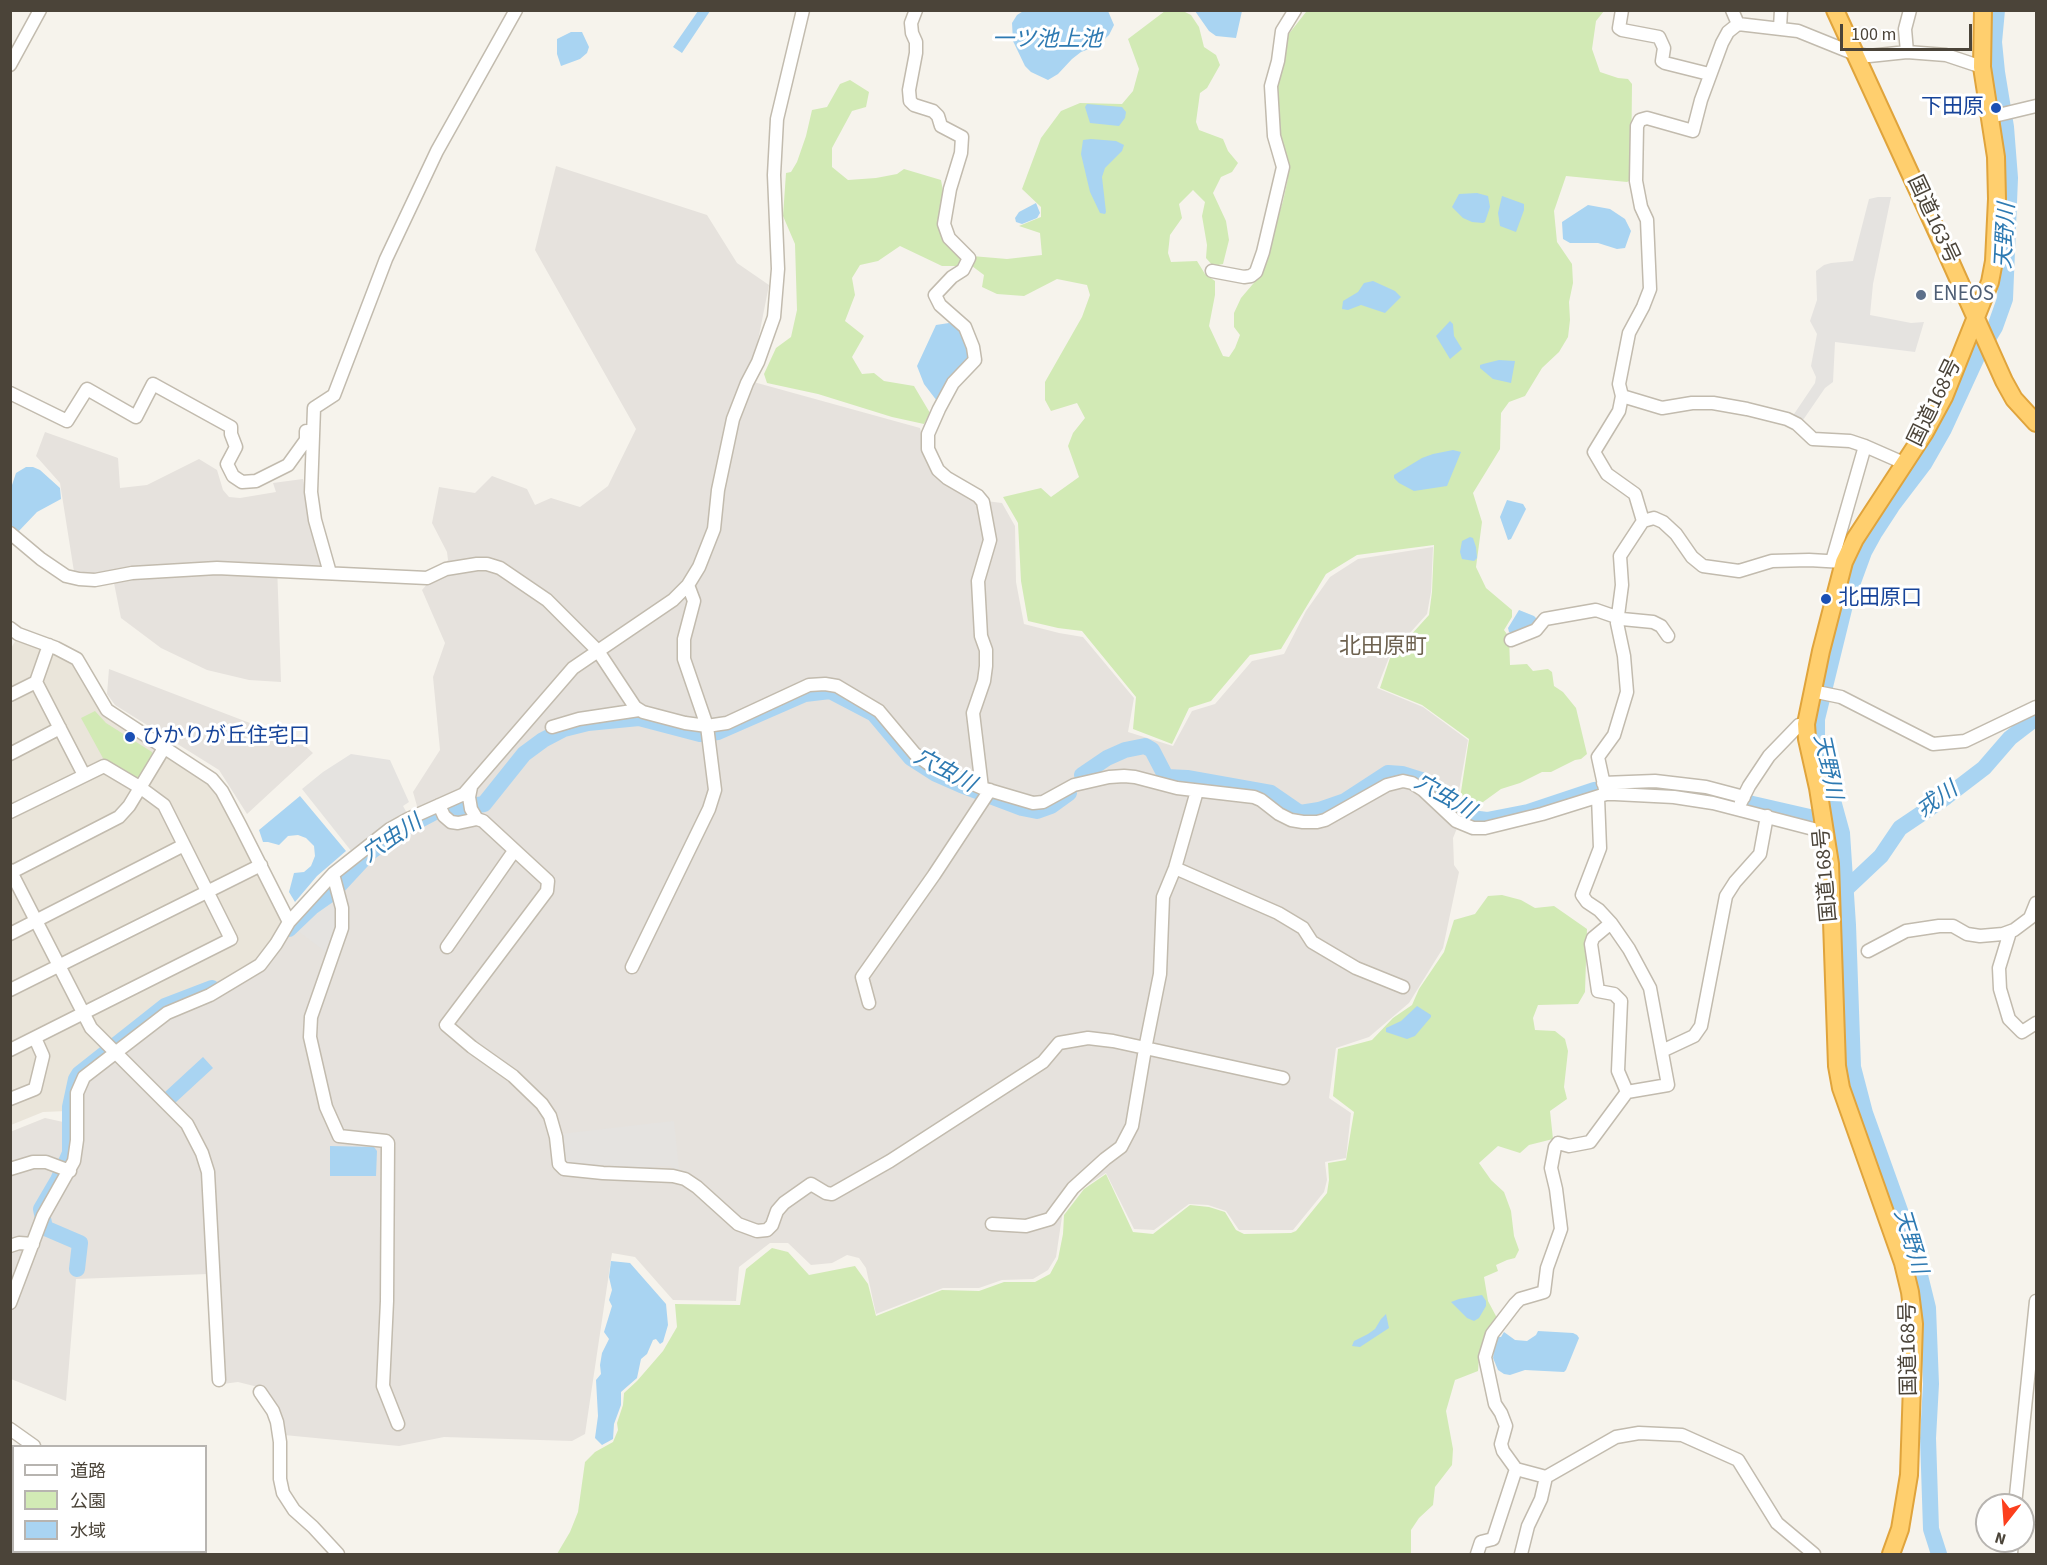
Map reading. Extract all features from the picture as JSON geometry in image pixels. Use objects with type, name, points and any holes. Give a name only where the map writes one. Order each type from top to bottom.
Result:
[{"type":"highway","name":"国道163号","points":[[1835,10],[2014,399],[2037,423]]},
{"type":"highway","name":"国道168号","points":[[1891,1554],[1900,1529],[1909,1475],[1914,1324],[1910,1292],[1902,1263],[1841,1088],[1837,1066],[1830,864],[1821,808],[1806,740],[1806,724],[1838,561],[1906,464],[1944,397],[1979,324],[1990,282],[1994,261],[1997,199],[1996,157],[1994,116],[1982,67],[1983,10]]},
{"type":"street","points":[[10,65],[40,10]]},
{"type":"street","points":[[10,393],[67,421],[87,389],[136,417],[153,384],[231,427],[236,447],[227,464],[233,476],[242,482],[256,482],[288,465],[306,440],[308,417],[314,408],[334,395],[386,259],[437,151],[516,10]]},
{"type":"street","points":[[10,1303],[44,1216],[74,1161],[79,1085],[84,1077],[167,1013],[210,995],[260,965],[289,922],[333,874],[390,829],[464,794],[573,668],[658,611],[688,585],[699,567],[714,529],[718,490],[733,419],[758,362],[774,317],[778,269],[774,174],[777,118],[803,10]]},
{"type":"street","points":[[869,1003],[862,977],[934,875],[986,789],[973,712],[984,681],[986,666],[986,650],[980,627],[978,581],[990,540],[983,502],[978,496],[947,478],[938,470],[927,449],[928,434],[939,408],[953,383],[975,360],[973,347],[965,327],[940,305],[935,295],[952,277],[963,270],[969,258],[949,238],[944,224],[950,189],[961,153],[962,136],[941,126],[938,116],[933,111],[914,105],[910,101],[909,90],[916,53],[916,42],[911,23],[916,10]]},
{"type":"street","points":[[1212,271],[1244,277],[1251,276],[1256,272],[1263,252],[1283,167],[1274,136],[1271,86],[1278,62],[1282,31],[1294,10]]},
{"type":"street","points":[[1622,10],[1619,28],[1659,37],[1664,48],[1662,61],[1709,74]]},
{"type":"street","points":[[1732,10],[1738,24]]},
{"type":"street","points":[[1780,10],[1780,28]]},
{"type":"street","points":[[1907,52],[1905,29],[1910,10]]},
{"type":"street","points":[[1643,521],[1635,494],[1607,474],[1594,452],[1619,411],[1622,396],[1619,384],[1629,333],[1650,289],[1647,220],[1641,207],[1636,182],[1637,126],[1640,120],[1647,118],[1693,131],[1709,74],[1722,43],[1728,32],[1738,24],[1780,28],[1811,35],[1855,54],[1869,56],[1907,52],[1946,54],[1982,67]]},
{"type":"street","points":[[1994,116],[2037,106]]},
{"type":"street","points":[[1622,396],[1662,408],[1692,403],[1736,406],[1786,419],[1797,424],[1813,440],[1850,441],[1906,464]]},
{"type":"street","points":[[314,408],[311,492],[315,520],[330,573]]},
{"type":"street","points":[[1814,1554],[1777,1523],[1738,1460],[1682,1435],[1639,1433],[1616,1437],[1546,1477],[1516,1469],[1503,1451],[1501,1444],[1506,1426],[1495,1404],[1485,1357],[1492,1334],[1520,1299],[1545,1292],[1548,1268],[1561,1229],[1551,1168],[1558,1143],[1569,1146],[1590,1143],[1627,1092],[1668,1085],[1650,988],[1611,923],[1582,895],[1600,848],[1602,791],[1598,757],[1614,735],[1627,692],[1617,617],[1622,585],[1620,556],[1643,521],[1654,518],[1663,522],[1676,534],[1692,557],[1703,566],[1739,571],[1772,561],[1838,561],[1865,446]]},
{"type":"street","points":[[10,533],[66,576],[79,579],[217,568],[427,578],[446,568],[487,564],[500,568],[547,600],[598,651],[639,710]]},
{"type":"street","points":[[632,967],[709,809],[714,790],[707,726],[684,659],[684,639],[694,601],[688,585]]},
{"type":"street","points":[[1511,640],[1536,630],[1545,619],[1596,609],[1617,617],[1653,622],[1661,626],[1668,636]]},
{"type":"street","points":[[10,628],[18,634],[49,645],[77,659],[107,710],[212,779],[261,865],[289,922]]},
{"type":"street","points":[[10,695],[36,682],[49,645]]},
{"type":"street","points":[[36,682],[84,775]]},
{"type":"street","points":[[552,727],[579,719],[639,710],[685,723],[707,726],[727,723],[809,685],[825,684],[837,686],[879,711],[915,754],[932,766],[986,789],[1033,803],[1043,802],[1074,785],[1124,776],[1197,791],[1254,797],[1291,820],[1317,822],[1325,820],[1386,785],[1403,781],[1412,783],[1423,790],[1464,826],[1485,828],[1542,814],[1602,791],[1741,803],[1767,816],[1825,832]]},
{"type":"street","points":[[1812,691],[1841,697],[1933,744],[1965,741],[2037,707]]},
{"type":"street","points":[[1741,803],[1769,756],[1799,725],[1806,724]]},
{"type":"street","points":[[10,754],[60,728]]},
{"type":"street","points":[[164,748],[141,788],[119,816],[11,872],[91,1028],[187,1124],[202,1153],[208,1172],[219,1380]]},
{"type":"street","points":[[10,812],[104,766],[164,805],[231,939],[10,1050]]},
{"type":"street","points":[[471,787],[469,797],[471,809],[477,819]]},
{"type":"street","points":[[992,1224],[1026,1226],[1050,1219],[1073,1188],[1121,1147],[1132,1126],[1160,974],[1163,897],[1175,868],[1197,791]]},
{"type":"street","points":[[439,805],[444,816],[451,822],[477,819],[483,821],[548,881],[547,891],[446,1025],[513,1076],[542,1104],[550,1116],[556,1137],[559,1164],[564,1169],[673,1176],[686,1179],[738,1224],[757,1232],[767,1230],[784,1203],[811,1184],[832,1194],[890,1161],[1043,1062],[1059,1043],[1088,1038],[1113,1041],[1283,1078]]},
{"type":"street","points":[[1662,1051],[1694,1036],[1701,1026],[1726,896],[1735,882],[1760,854],[1767,816]]},
{"type":"street","points":[[10,934],[184,845]]},
{"type":"street","points":[[447,947],[514,851]]},
{"type":"street","points":[[10,990],[261,865]]},
{"type":"street","points":[[1175,868],[1278,913],[1303,928],[1312,942],[1356,968],[1403,987]]},
{"type":"street","points":[[333,874],[342,909],[342,928],[311,1017],[310,1037],[324,1100],[339,1136],[388,1143],[387,1301],[383,1386],[398,1424]]},
{"type":"street","points":[[1868,951],[1906,931],[1939,926],[1953,926],[1967,934],[1980,936],[2010,932],[2030,918],[2037,903]]},
{"type":"street","points":[[1611,923],[1593,938],[1591,944],[1598,991],[1614,994],[1621,1001],[1618,1071],[1627,1092]]},
{"type":"street","points":[[2010,932],[1999,968],[2000,989],[2009,1019],[2022,1032],[2037,1023]]},
{"type":"street","points":[[10,1099],[35,1089],[43,1056],[35,1038]]},
{"type":"street","points":[[10,1169],[33,1162],[46,1162],[70,1171]]},
{"type":"street","points":[[10,1246],[19,1243],[33,1244]]},
{"type":"street","points":[[2016,1493],[2037,1301]]},
{"type":"street","points":[[260,1392],[273,1411],[277,1422],[280,1442],[280,1479],[283,1493],[294,1510],[338,1554]]},
{"type":"street","points":[[10,1429],[33,1445]]},
{"type":"street","points":[[1477,1554],[1481,1542],[1493,1539],[1516,1469]]},
{"type":"street","points":[[1521,1554],[1528,1526],[1541,1499],[1546,1477]]},
{"type":"shaded area","points":[[556,166],[707,215],[737,263],[769,285],[750,381],[920,428],[928,458],[978,500],[1002,503],[1015,526],[1016,582],[1024,624],[1083,637],[1134,698],[1128,732],[1173,746],[1192,711],[1215,704],[1252,661],[1284,654],[1306,611],[1330,577],[1358,559],[1433,547],[1431,592],[1427,614],[1390,655],[1377,688],[1423,707],[1468,740],[1455,813],[1462,816],[1453,838],[1454,865],[1459,872],[1443,948],[1409,1003],[1369,1037],[1336,1048],[1329,1098],[1351,1113],[1346,1158],[1325,1162],[1327,1180],[1324,1192],[1293,1230],[1239,1230],[1226,1211],[1208,1205],[1189,1204],[1154,1230],[1134,1229],[1106,1173],[1083,1188],[1063,1210],[1056,1257],[1048,1270],[1033,1279],[1002,1280],[979,1288],[943,1288],[876,1314],[866,1268],[859,1258],[847,1255],[832,1263],[811,1265],[788,1243],[770,1243],[739,1267],[736,1301],[673,1300],[635,1257],[612,1253],[585,1434],[572,1441],[444,1437],[399,1446],[284,1435],[262,1388],[238,1382],[215,1385],[208,1274],[76,1279],[66,1401],[11,1379],[10,1132],[45,1118],[77,1125],[85,1083],[172,1016],[214,1001],[266,967],[311,909],[333,894],[363,860],[421,820],[413,792],[440,750],[433,677],[445,643],[422,590],[448,560],[447,552],[432,523],[439,487],[475,493],[492,476],[527,489],[535,505],[551,498],[580,507],[608,486],[636,429],[535,250]]},
{"type":"shaded area","points":[[1891,197],[1873,284],[1870,315],[1911,323],[1924,322],[1915,352],[1835,342],[1833,382],[1825,388],[1801,423],[1792,417],[1815,383],[1816,377],[1811,366],[1817,334],[1810,321],[1817,300],[1816,271],[1831,263],[1853,261],[1869,199]]},
{"type":"shaded area","points":[[45,432],[118,458],[120,488],[147,485],[199,459],[217,470],[223,490],[229,497],[240,498],[276,492],[273,483],[303,479],[311,523],[324,566],[277,564],[281,682],[249,680],[207,670],[161,648],[121,618],[113,578],[75,578],[60,483],[36,456]]},
{"type":"shaded area","points":[[17,638],[68,659],[82,675],[99,708],[212,785],[282,921],[257,962],[207,990],[165,1008],[76,1076],[67,1111],[43,1112],[11,1125],[10,650]]},
{"type":"shaded area","points":[[109,669],[302,743],[313,753],[247,814],[219,770],[115,705],[107,694]]},
{"type":"shaded area","points":[[351,754],[390,760],[409,802],[403,806],[407,813],[352,852],[302,789]]},
{"type":"shaded area","points":[[333,895],[336,931],[330,955],[295,929],[312,909]]},
{"type":"shaded area","points":[[674,1121],[679,1170],[671,1166],[655,1166],[655,1168],[568,1163],[564,1159],[560,1134]]},
{"type":"green space","points":[[1320,10],[1604,11],[1596,21],[1592,49],[1600,72],[1628,79],[1632,84],[1631,180],[1627,182],[1566,176],[1554,211],[1557,242],[1572,264],[1573,283],[1569,302],[1568,337],[1559,352],[1542,368],[1525,396],[1509,402],[1501,413],[1500,449],[1473,493],[1482,522],[1476,567],[1486,588],[1512,610],[1512,617],[1504,630],[1509,637],[1510,665],[1527,664],[1533,671],[1548,669],[1552,672],[1554,686],[1563,692],[1576,708],[1587,754],[1551,772],[1542,772],[1501,789],[1472,810],[1465,810],[1459,805],[1469,739],[1422,705],[1380,688],[1390,658],[1429,615],[1434,545],[1357,555],[1326,574],[1281,649],[1250,655],[1211,701],[1189,708],[1172,744],[1133,729],[1136,697],[1082,631],[1028,621],[1021,581],[1018,523],[1003,497],[1041,488],[1051,497],[1079,477],[1068,446],[1073,433],[1085,418],[1077,403],[1051,411],[1045,400],[1045,382],[1082,317],[1090,295],[1087,285],[1057,279],[1024,296],[997,294],[982,287],[984,275],[972,266],[942,266],[900,246],[878,261],[860,265],[852,278],[855,295],[845,321],[864,336],[852,357],[862,374],[874,373],[884,381],[914,386],[930,413],[924,424],[892,417],[818,394],[767,383],[764,374],[776,348],[791,337],[797,310],[795,244],[783,216],[786,173],[791,172],[797,162],[812,110],[827,107],[840,84],[850,80],[869,92],[866,107],[852,111],[832,148],[832,167],[848,180],[897,174],[904,169],[941,180],[945,202],[940,218],[960,255],[1007,259],[1042,255],[1040,233],[1019,226],[1041,217],[1041,207],[1022,189],[1041,138],[1061,111],[1080,103],[1122,104],[1133,91],[1139,69],[1128,39],[1165,11],[1183,11],[1191,15],[1199,27],[1204,47],[1216,55],[1220,65],[1207,88],[1200,93],[1196,122],[1199,130],[1223,139],[1228,151],[1238,163],[1232,172],[1221,177],[1213,193],[1226,221],[1229,240],[1223,264],[1213,266],[1206,258],[1207,245],[1202,216],[1205,202],[1193,190],[1179,204],[1182,218],[1170,235],[1168,253],[1171,262],[1197,261],[1205,274],[1215,281],[1215,295],[1209,326],[1223,356],[1229,357],[1240,335],[1234,327],[1234,313],[1241,298],[1258,278],[1283,201],[1288,178],[1275,98],[1284,40],[1306,12]]},
{"type":"green space","points":[[95,711],[106,723],[152,752],[153,758],[140,777],[134,778],[104,760],[81,718]]},
{"type":"green space","points":[[1502,895],[1521,900],[1535,908],[1554,906],[1587,929],[1585,992],[1578,1004],[1538,1005],[1533,1018],[1535,1030],[1555,1031],[1565,1039],[1568,1051],[1564,1087],[1567,1099],[1550,1111],[1553,1139],[1529,1145],[1520,1153],[1498,1146],[1479,1163],[1491,1180],[1504,1192],[1511,1211],[1514,1236],[1519,1250],[1515,1258],[1496,1265],[1498,1271],[1484,1277],[1488,1301],[1497,1318],[1487,1333],[1479,1358],[1478,1371],[1455,1380],[1446,1411],[1453,1449],[1452,1465],[1435,1487],[1433,1505],[1419,1518],[1411,1530],[1411,1554],[557,1554],[578,1512],[585,1462],[595,1452],[613,1442],[618,1430],[617,1423],[624,1393],[663,1351],[677,1327],[675,1304],[740,1305],[746,1269],[772,1248],[788,1252],[809,1275],[855,1266],[868,1284],[876,1316],[942,1290],[979,1291],[1004,1282],[1035,1282],[1050,1274],[1058,1259],[1064,1215],[1084,1189],[1106,1174],[1133,1232],[1153,1234],[1190,1205],[1225,1212],[1236,1230],[1244,1234],[1296,1231],[1327,1193],[1328,1163],[1346,1160],[1354,1112],[1333,1096],[1338,1049],[1372,1040],[1393,1018],[1412,1005],[1419,989],[1444,952],[1454,920],[1475,914],[1488,896]]},
{"type":"water","name":"一ツ池上池","points":[[1025,10],[1108,11],[1114,25],[1109,35],[1097,46],[1081,52],[1058,74],[1048,80],[1031,72],[1025,66],[1013,41],[1012,23],[1017,15]]},
{"type":"water","points":[[698,11],[710,11],[682,53],[673,47]]},
{"type":"water","points":[[1195,11],[1242,11],[1236,38],[1216,36],[1209,31]]},
{"type":"water","points":[[571,32],[582,32],[589,47],[587,53],[580,59],[561,66],[557,54],[557,39]]},
{"type":"water","points":[[1087,104],[1122,107],[1126,112],[1125,118],[1119,126],[1090,123],[1085,107]]},
{"type":"water","points":[[1083,140],[1116,141],[1124,145],[1122,151],[1105,168],[1102,177],[1105,214],[1100,213],[1090,192],[1081,154]]},
{"type":"water","points":[[1477,193],[1488,196],[1490,207],[1483,223],[1463,218],[1452,207],[1459,194]]},
{"type":"water","points":[[1502,196],[1524,204],[1516,232],[1500,226],[1498,213]]},
{"type":"water","points":[[1036,203],[1040,213],[1037,218],[1022,224],[1016,222],[1015,218],[1019,212]]},
{"type":"water","points":[[1588,205],[1610,209],[1625,219],[1631,231],[1625,248],[1617,249],[1598,243],[1570,243],[1563,239],[1562,222]]},
{"type":"water","points":[[1373,281],[1395,291],[1401,297],[1385,313],[1361,305],[1348,310],[1342,309],[1343,301],[1358,292],[1364,283]]},
{"type":"water","points":[[1450,321],[1453,324],[1454,336],[1462,349],[1450,359],[1436,336]]},
{"type":"water","points":[[949,323],[963,331],[972,355],[937,401],[924,384],[917,366],[936,325]]},
{"type":"water","points":[[1499,360],[1515,361],[1511,383],[1493,379],[1480,368],[1480,365]]},
{"type":"water","points":[[1453,450],[1461,452],[1447,486],[1414,491],[1394,478],[1394,475],[1422,458]]},
{"type":"water","points":[[26,467],[40,470],[60,488],[61,499],[37,512],[17,533],[11,533],[12,485],[16,473]]},
{"type":"water","points":[[1507,500],[1523,504],[1526,509],[1511,539],[1508,540],[1500,517]]},
{"type":"water","points":[[1473,538],[1476,547],[1477,558],[1474,561],[1462,559],[1460,552],[1462,541]]},
{"type":"water","points":[[1519,610],[1534,616],[1540,622],[1514,634],[1509,632],[1508,628]]},
{"type":"water","points":[[300,796],[346,851],[317,876],[295,902],[289,892],[294,873],[304,872],[311,866],[315,856],[314,846],[306,838],[298,835],[288,836],[279,845],[263,842],[259,830]]},
{"type":"water","points":[[1417,1006],[1431,1017],[1415,1036],[1407,1039],[1386,1032],[1386,1028],[1401,1021]]},
{"type":"water","points":[[203,1057],[213,1068],[175,1103],[165,1092]]},
{"type":"water","points":[[330,1146],[374,1147],[377,1151],[376,1176],[330,1176]]},
{"type":"water","points":[[611,1261],[630,1263],[666,1304],[668,1325],[663,1342],[660,1344],[656,1339],[653,1340],[647,1354],[641,1359],[637,1378],[621,1392],[621,1405],[614,1424],[613,1439],[602,1445],[595,1438],[598,1416],[596,1380],[601,1374],[602,1353],[609,1339],[604,1332],[612,1306],[609,1300],[612,1290],[609,1277]]},
{"type":"water","points":[[1482,1295],[1486,1306],[1479,1318],[1474,1321],[1467,1318],[1451,1302],[1459,1299]]},
{"type":"water","points":[[1386,1314],[1389,1328],[1360,1347],[1352,1346],[1354,1341],[1375,1329]]},
{"type":"water","points":[[1538,1331],[1573,1333],[1579,1338],[1564,1372],[1525,1370],[1510,1375],[1498,1370],[1493,1358],[1498,1337],[1501,1337],[1504,1332],[1515,1340],[1527,1341]]},
{"type":"waterway","name":"天野川","points":[[1939,1554],[1931,1529],[1928,1438],[1931,1384],[1928,1308],[1913,1247],[1865,1113],[1853,1067],[1842,833],[1817,742],[1817,719],[1846,601],[1864,552],[1892,506],[1924,464],[1944,429],[1978,355],[1995,327],[2005,299],[2010,178],[2006,127],[1994,42],[1997,10]]},
{"type":"waterway","name":"穴虫川","points":[[289,929],[312,907],[332,893],[369,853],[401,830],[435,812],[484,804],[524,754],[543,740],[564,729],[588,723],[639,718],[700,734],[718,732],[805,694],[830,691],[874,714],[911,758],[936,774],[961,785],[1022,808],[1037,811],[1051,806],[1069,793]]},
{"type":"waterway","name":"戎川","points":[[1846,889],[1881,856],[1900,828],[1984,768],[2010,738],[2036,718]]},
{"type":"waterway","name":"穴虫川","points":[[1082,775],[1107,758],[1125,750],[1145,746],[1152,750],[1166,777],[1187,778],[1271,793],[1300,813],[1319,810],[1345,801],[1388,773],[1402,774],[1421,780],[1434,788],[1458,811],[1471,818],[1487,820],[1528,812],[1594,790],[1630,787],[1696,791],[1836,823]]},
{"type":"waterway","name":"穴虫川","points":[[77,1269],[80,1243],[45,1228],[41,1209],[70,1153],[70,1107],[76,1079],[79,1074],[165,1006],[212,988]]},
{"type":"place","name":"下田原","points":[[1996,108]]},
{"type":"place","name":"ENEOS","points":[[1921,295]]},
{"type":"place","name":"北田原口","points":[[1826,599]]},
{"type":"place","name":"ひかりが丘住宅口","points":[[130,737]]},
{"type":"district","name":"北田原町","points":[[1383,648]]}]
